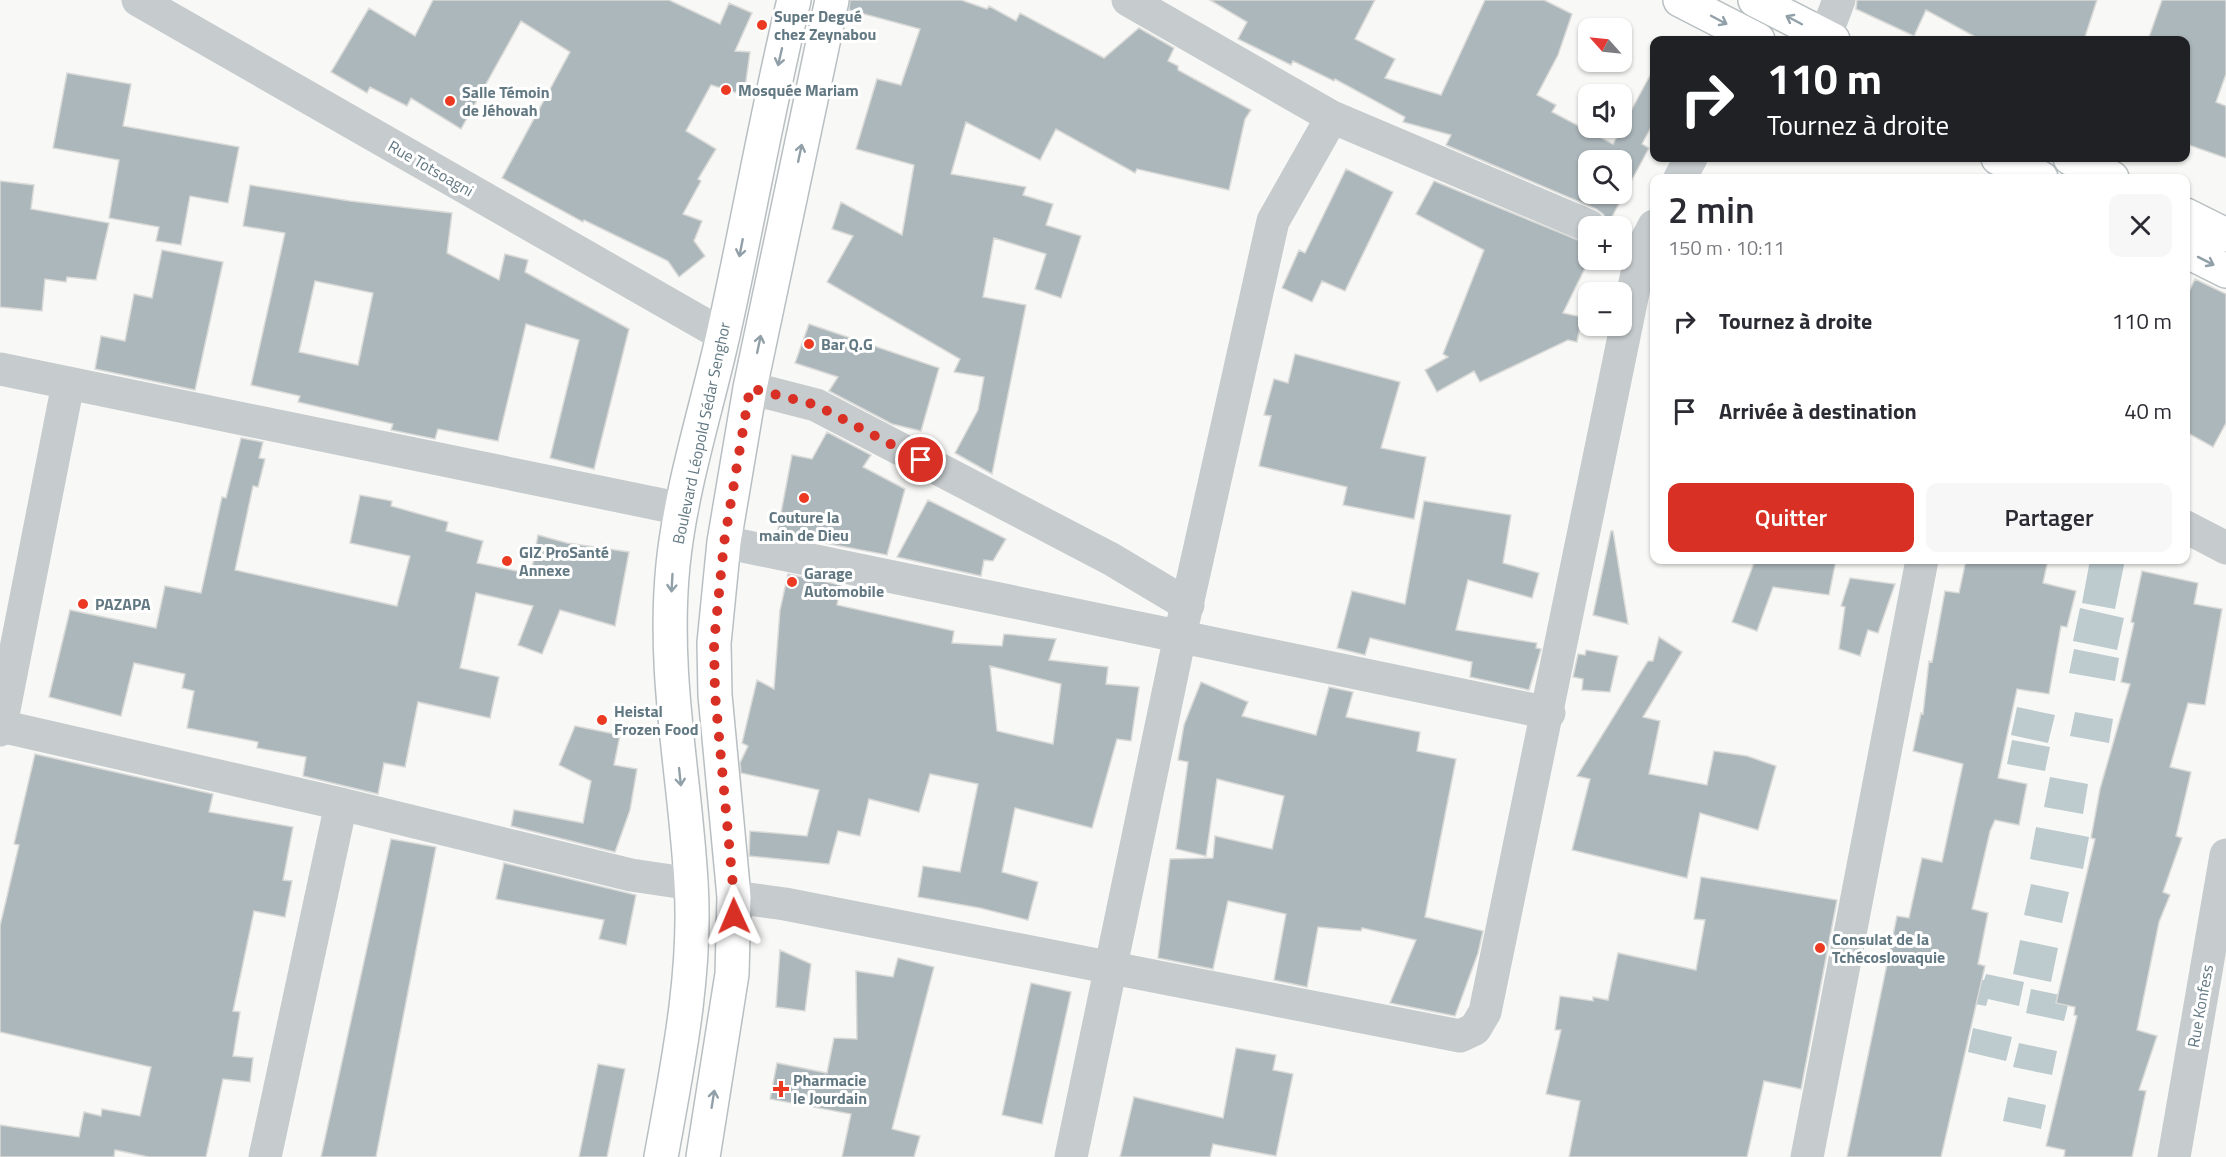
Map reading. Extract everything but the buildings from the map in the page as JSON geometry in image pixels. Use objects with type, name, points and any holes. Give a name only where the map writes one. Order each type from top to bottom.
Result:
[{"type":"main road","name":"Boulevard Léopold Sédar Senghor","points":[[661,1157],[679,1059],[686,991],[692,884],[672,703],[669,649],[673,565],[682,509],[723,335],[775,79],[794,0]]},
{"type":"main road","points":[[703,1157],[732,974],[734,897],[715,694],[714,643],[724,543],[750,388],[832,0]]},
{"type":"main road","points":[[1680,0],[1748,36]]},
{"type":"main road","points":[[1755,0],[1823,36]]},
{"type":"main road","points":[[2007,162],[2032,174]]},
{"type":"main road","points":[[2078,162],[2104,174]]},
{"type":"main road","points":[[2190,217],[2226,235]]},
{"type":"main road","points":[[2190,253],[2226,271]]},
{"type":"street","name":"Rue Totsoagni","points":[[138,0],[723,335]]},
{"type":"street","points":[[1128,0],[1332,117],[1578,221]]},
{"type":"street","points":[[1830,36],[1839,0]]},
{"type":"street","points":[[1071,1157],[1184,620],[1273,222],[1332,117]]},
{"type":"street","points":[[734,897],[1110,967],[1460,1036],[1475,1029],[1485,1012],[1549,713],[1643,243]]},
{"type":"street","points":[[0,369],[682,509]]},
{"type":"street","points":[[68,384],[0,728],[341,804],[631,875],[692,884]]},
{"type":"street","points":[[750,388],[816,405],[1111,559],[1184,620]]},
{"type":"street","points":[[2190,529],[2226,548]]},
{"type":"street","points":[[724,543],[1184,620],[1549,713]]},
{"type":"street","points":[[1807,1157],[1921,564]]},
{"type":"street","points":[[265,1157],[341,804]]},
{"type":"street","name":"Rue Konfess","points":[[2174,1157],[2226,855]]},
{"type":"shaded area","points":[[2089,564],[2124,564],[2115,609],[2082,603]]},
{"type":"shaded area","points":[[2080,608],[2124,618],[2117,650],[2073,641]]},
{"type":"shaded area","points":[[2074,649],[2119,658],[2115,681],[2069,673]]},
{"type":"shaded area","points":[[2017,707],[2055,715],[2048,743],[2011,735]]},
{"type":"shaded area","points":[[2075,712],[2113,719],[2109,743],[2070,736]]},
{"type":"shaded area","points":[[2012,740],[2050,747],[2045,771],[2007,764]]},
{"type":"shaded area","points":[[2050,777],[2088,784],[2083,814],[2044,807]]},
{"type":"shaded area","points":[[2036,827],[2089,837],[2083,869],[2030,859]]},
{"type":"shaded area","points":[[2031,884],[2069,892],[2062,923],[2024,915]]},
{"type":"shaded area","points":[[2020,940],[2058,948],[2051,982],[2013,974]]},
{"type":"shaded area","points":[[1952,974],[1984,980],[1986,974],[2024,982],[2019,1006],[1988,999],[1986,1006],[1947,999]]},
{"type":"shaded area","points":[[2031,989],[2070,997],[2064,1021],[2026,1013]]},
{"type":"shaded area","points":[[1973,1028],[2012,1037],[2006,1061],[1968,1052]]},
{"type":"shaded area","points":[[2019,1043],[2057,1051],[2052,1075],[2013,1067]]},
{"type":"shaded area","points":[[2008,1097],[2046,1105],[2041,1129],[2003,1121]]},
{"type":"place","name":"Super Degué chez Zeynabou","points":[[762,25]]},
{"type":"place","name":"Mosquée Mariam","points":[[726,90]]},
{"type":"place","name":"Salle Témoin de Jéhovah","points":[[450,101]]},
{"type":"place","name":"Bar Q.G","points":[[809,344]]},
{"type":"place","name":"Couture la main de Dieu","points":[[804,498]]},
{"type":"place","name":"GIZ ProSanté Annexe","points":[[507,561]]},
{"type":"place","name":"Garage Automobile","points":[[792,582]]},
{"type":"place","name":"PAZAPA","points":[[83,604]]},
{"type":"place","name":"Heistal Frozen Food","points":[[602,720]]},
{"type":"place","name":"Consulat de la Tchécoslovaquie","points":[[1820,948]]},
{"type":"place","name":"Pharmacie le Jourdain","points":[[781,1089]]},
{"type":"route","points":[[734,916],[715,694],[714,643],[724,543],[750,388],[816,405],[921,460]]}]
